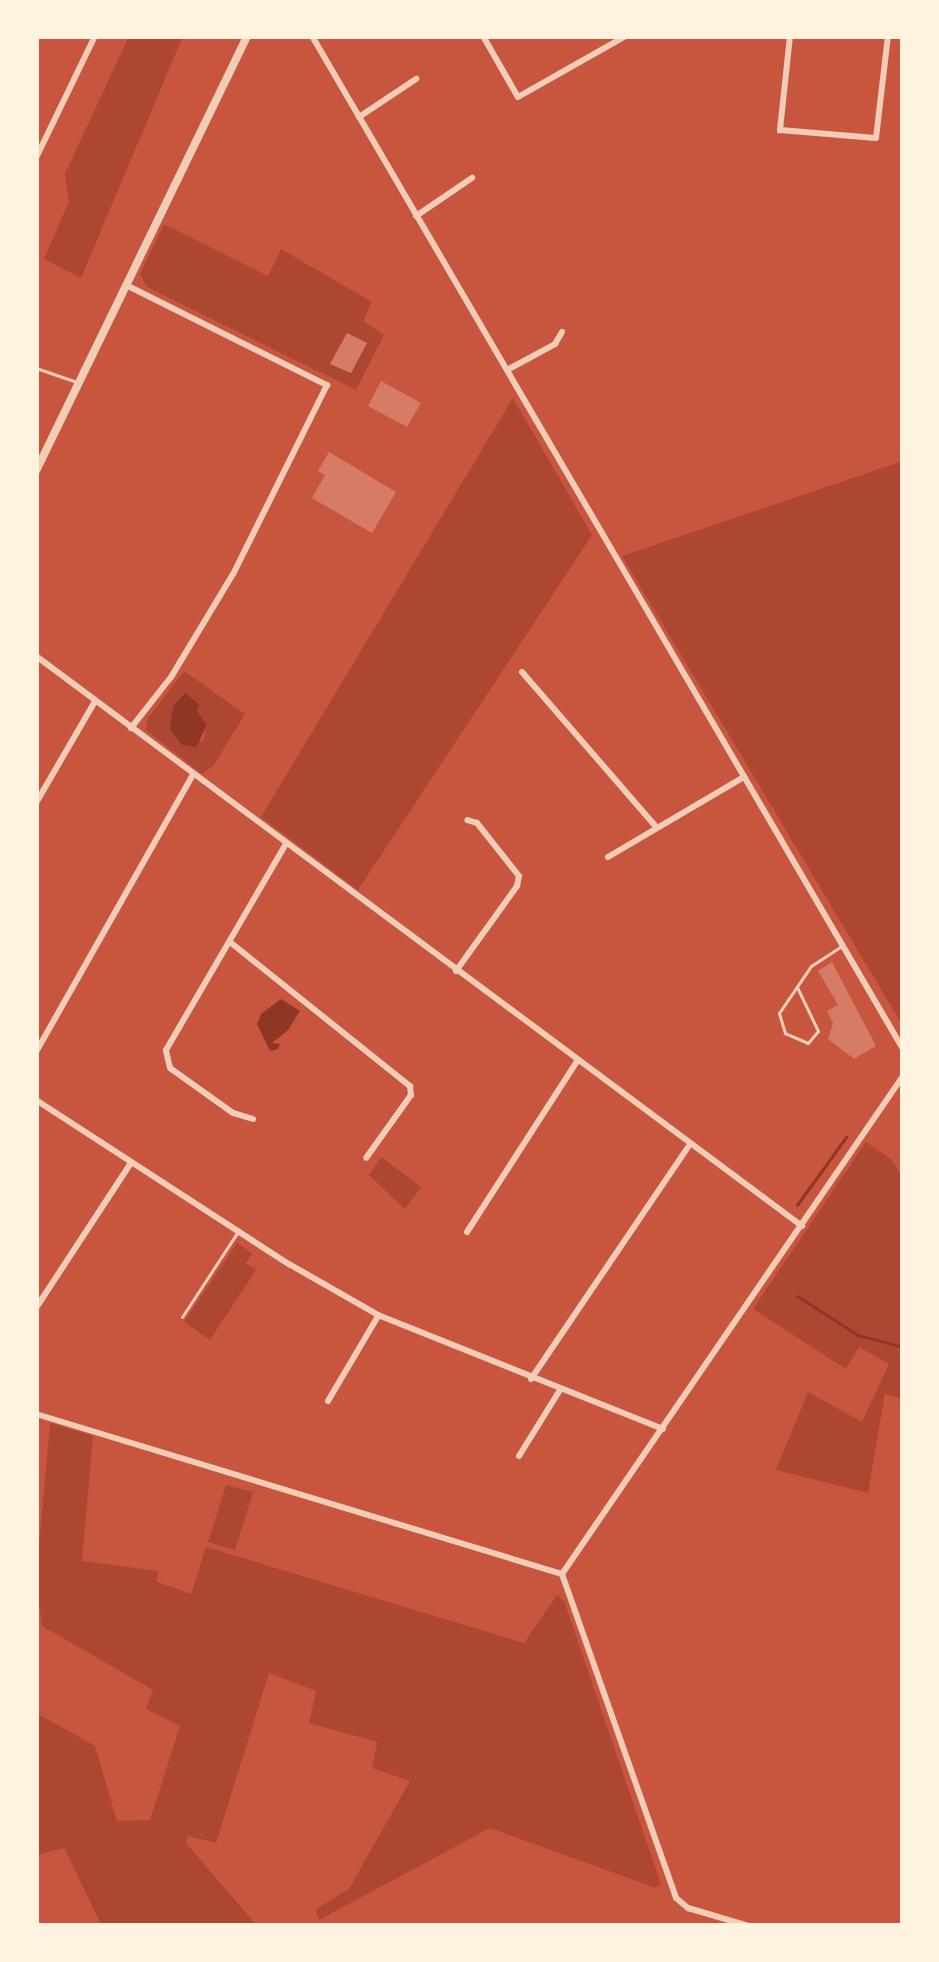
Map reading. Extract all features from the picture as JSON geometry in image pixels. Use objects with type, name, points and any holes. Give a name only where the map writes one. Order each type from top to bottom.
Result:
[{"type":"street","points":[[36,158],[95,36]]},
{"type":"street","points":[[36,471],[247,36]]},
{"type":"street","points":[[312,36],[903,1049]]},
{"type":"street","points":[[483,36],[518,98],[626,36]]},
{"type":"street","points":[[790,36],[780,130],[875,138],[888,36]]},
{"type":"street","points":[[359,117],[416,79]]},
{"type":"street","points":[[415,217],[472,178]]},
{"type":"street","points":[[126,285],[327,385],[232,574],[171,677],[130,729]]},
{"type":"street","points":[[506,370],[555,344],[562,332]]},
{"type":"street","points":[[36,656],[688,1147],[802,1226]]},
{"type":"street","points":[[522,672],[657,828]]},
{"type":"street","points":[[36,803],[95,701]]},
{"type":"street","points":[[36,1052],[193,775]]},
{"type":"street","points":[[608,857],[744,777]]},
{"type":"street","points":[[456,971],[517,886],[519,875],[478,824],[467,820]]},
{"type":"street","points":[[254,1119],[233,1113],[170,1068],[165,1058],[287,844]]},
{"type":"street","points":[[230,942],[410,1087],[411,1095],[366,1158]]},
{"type":"street","points":[[467,1232],[577,1061]]},
{"type":"street","points":[[562,1574],[903,1076]]},
{"type":"street","points":[[36,1100],[238,1232],[379,1316],[663,1429]]},
{"type":"street","points":[[531,1379],[688,1147]]},
{"type":"street","points":[[36,1308],[131,1163]]},
{"type":"street","points":[[328,1401],[379,1316]]},
{"type":"street","points":[[519,1456],[560,1390]]},
{"type":"street","points":[[36,1414],[562,1574]]},
{"type":"street","points":[[562,1574],[676,1898],[688,1908],[749,1926]]},
{"type":"lane","points":[[36,368],[79,383]]},
{"type":"lane","points":[[797,987],[818,1031],[808,1043],[785,1034],[778,1022],[797,987],[811,966],[842,945]]},
{"type":"lane","points":[[182,1317],[238,1232]]},
{"type":"shaded area","points":[[129,36],[183,36],[81,278],[44,259],[69,201],[65,174]]},
{"type":"shaded area","points":[[164,224],[268,276],[281,249],[372,302],[363,321],[384,335],[356,390],[147,287],[140,274]]},
{"type":"shaded area","points":[[513,398],[592,535],[358,890],[261,817]]},
{"type":"shaded area","points":[[903,461],[903,1026],[622,556]]},
{"type":"shaded area","points":[[184,671],[245,714],[214,765],[202,774],[146,730],[148,718]],"holes":[[[197,711],[207,725],[203,742],[171,720],[174,714]]]},
{"type":"shaded area","points":[[185,693],[199,704],[197,711],[207,725],[196,747],[182,745],[170,729],[173,706]]},
{"type":"shaded area","points":[[281,999],[300,1011],[272,1043],[280,1044],[278,1049],[270,1051],[257,1024],[261,1014]]},
{"type":"shaded area","points":[[866,1142],[892,1160],[903,1179],[903,1399],[885,1394],[868,1493],[776,1470],[808,1392],[862,1422],[889,1364],[859,1347],[846,1369],[753,1309]]},
{"type":"shaded area","points":[[381,1157],[421,1187],[405,1209],[369,1175]]},
{"type":"shaded area","points":[[237,1243],[252,1253],[246,1263],[256,1270],[210,1340],[184,1322]]},
{"type":"shaded area","points":[[50,1423],[93,1436],[82,1561],[158,1571],[157,1582],[191,1594],[206,1547],[524,1643],[557,1595],[564,1601],[661,1884],[656,1888],[490,1828],[319,1920],[316,1909],[349,1889],[410,1781],[372,1768],[377,1742],[309,1723],[316,1691],[269,1673],[216,1843],[188,1836],[186,1843],[257,1926],[102,1926],[64,1848],[36,1855],[36,1713],[95,1746],[117,1821],[150,1820],[180,1726],[146,1709],[153,1690],[42,1626],[36,1579]]},
{"type":"shaded area","points":[[226,1485],[253,1492],[235,1550],[208,1542]]},
{"type":"building","points":[[347,333],[367,343],[351,373],[330,364]]},
{"type":"building","points":[[381,381],[421,403],[407,427],[368,406]]},
{"type":"building","points":[[329,452],[396,492],[372,533],[312,498],[325,475],[318,471]]},
{"type":"building","points":[[832,962],[876,1046],[854,1059],[828,1039],[833,1023],[827,1011],[838,1005],[818,971]]},
{"type":"waterway","points":[[797,1205],[846,1137]]},
{"type":"waterway","points":[[797,1296],[858,1335],[903,1347]]}]
